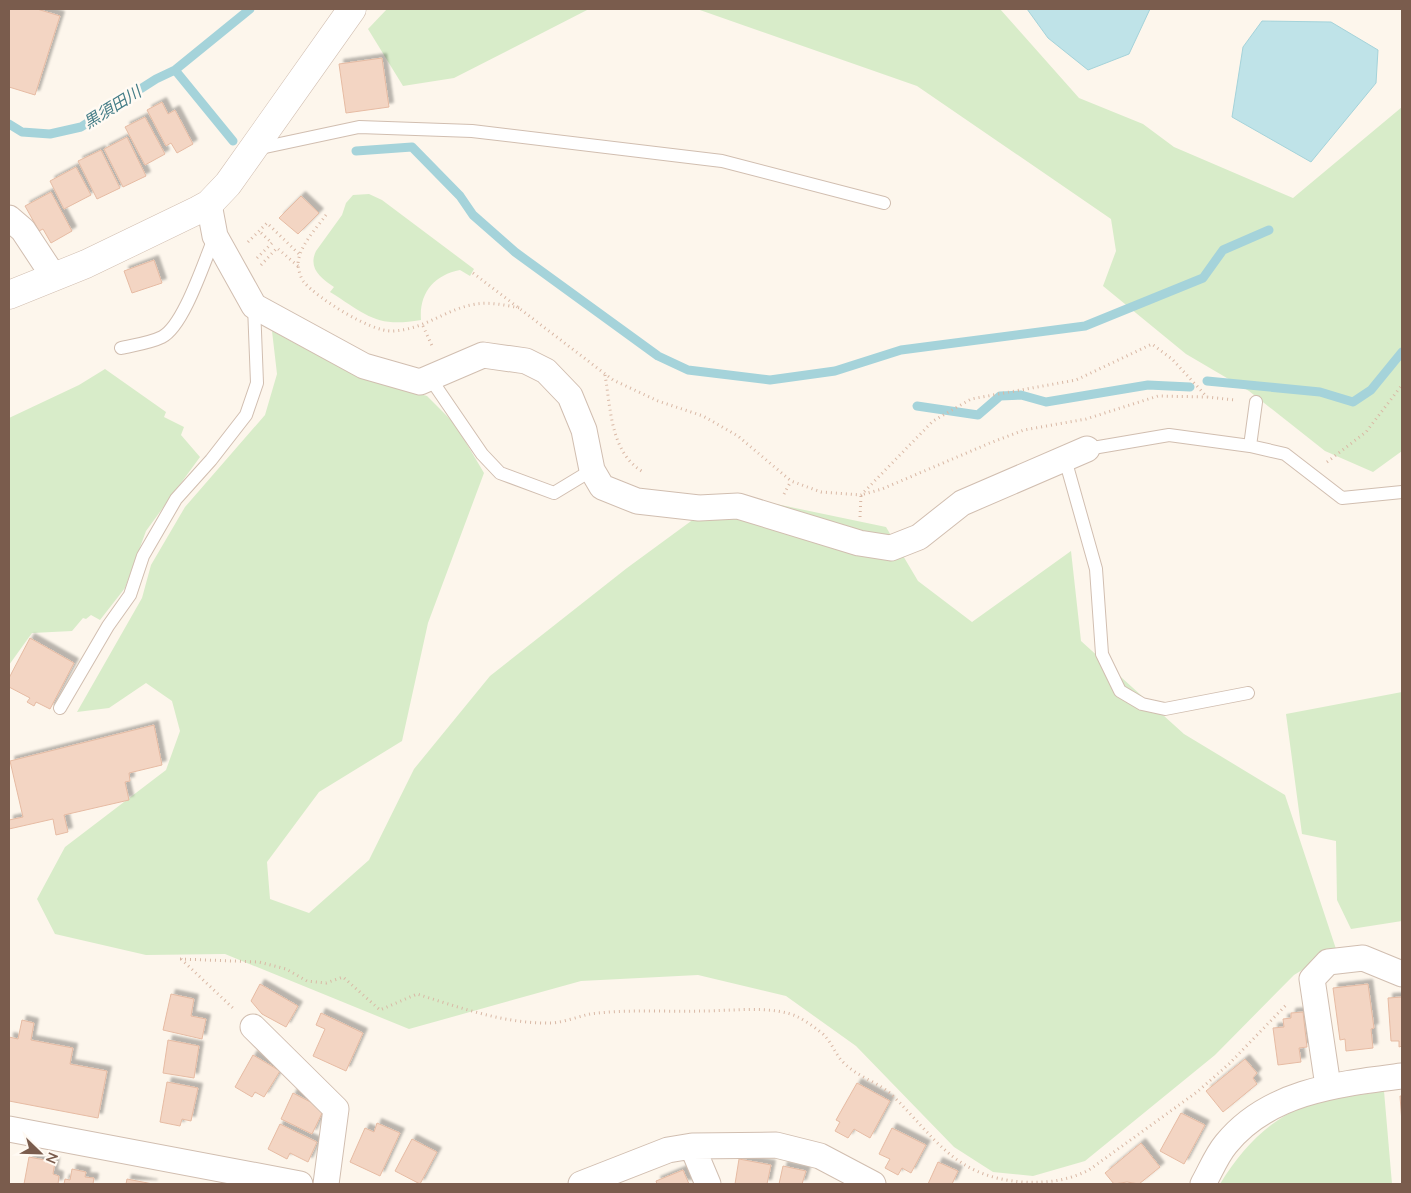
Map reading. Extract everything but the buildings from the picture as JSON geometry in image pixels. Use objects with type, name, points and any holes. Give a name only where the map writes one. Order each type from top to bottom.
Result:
[{"type":"street","points":[[9,295],[54,277],[208,204],[228,184],[352,9]]},
{"type":"street","points":[[208,204],[214,236],[254,306],[364,366],[420,382],[483,355],[526,361],[546,371],[570,396],[584,430],[592,470],[602,487],[637,502],[699,508],[738,506],[860,543],[891,548],[918,538],[962,503],[1076,454]]},
{"type":"street","points":[[9,218],[23,230],[54,277]]},
{"type":"street","points":[[1328,1086],[1312,979],[1328,962],[1363,958],[1402,974]]},
{"type":"street","points":[[253,1027],[336,1109],[326,1184]]},
{"type":"street","points":[[1203,1184],[1225,1145],[1263,1110],[1328,1086],[1402,1076]]},
{"type":"street","points":[[10,1134],[300,1184]]},
{"type":"street","points":[[581,1184],[668,1150],[692,1146],[776,1145],[820,1156],[873,1184]]},
{"type":"street","points":[[692,1146],[708,1184]]},
{"type":"lane","points":[[253,150],[359,127],[472,131],[722,161],[884,203]]},
{"type":"lane","points":[[121,348],[162,338],[172,329],[189,298],[214,236]]},
{"type":"lane","points":[[60,708],[108,626],[130,595],[143,556],[176,499],[211,460],[246,415],[257,383],[254,306]]},
{"type":"lane","points":[[430,378],[482,454],[500,473],[554,493],[592,470]]},
{"type":"lane","points":[[1250,446],[1256,402]]},
{"type":"lane","points":[[1248,692],[1166,709],[1142,704],[1120,691],[1102,654],[1096,569],[1076,454],[1169,435],[1250,446],[1285,454],[1342,498],[1402,492]]},
{"type":"path","points":[[326,215],[302,248],[298,266],[302,281],[316,294],[373,328],[391,331],[423,326],[470,305],[492,303],[521,309]]},
{"type":"path","points":[[269,226],[300,256]]},
{"type":"path","points":[[254,261],[272,243],[259,231]]},
{"type":"path","points":[[260,266],[277,248],[298,266]]},
{"type":"path","points":[[472,273],[613,380],[658,401],[703,416],[731,432],[791,481],[821,492],[860,495],[882,489],[990,442],[1024,430],[1086,420],[1158,396],[1256,402]]},
{"type":"path","points":[[423,326],[432,346]]},
{"type":"path","points":[[860,495],[933,421],[971,400],[1076,380],[1152,344],[1172,360],[1207,398]]},
{"type":"path","points":[[605,374],[615,437],[624,456],[645,474]]},
{"type":"path","points":[[1311,474],[1366,432],[1402,385]]},
{"type":"path","points":[[212,988],[180,958],[259,962],[286,969],[307,981],[326,984],[343,977],[380,1010],[417,994],[494,1017],[547,1024],[591,1014],[774,1011],[797,1016],[825,1036],[837,1057],[848,1067],[876,1082],[891,1094],[940,1147],[975,1171],[1001,1180],[1051,1182],[1071,1179],[1088,1170],[1197,1092],[1229,1064],[1312,979]]},
{"type":"green space","points":[[387,9],[589,9],[454,78],[403,86],[368,29]]},
{"type":"green space","points":[[697,9],[1000,9],[1079,98],[1143,124],[1174,147],[1293,198],[1402,107],[1402,451],[1373,472],[1325,451],[1249,391],[1186,354],[1103,286],[1116,251],[1111,219],[917,86]]},
{"type":"green space","points":[[369,194],[382,200],[474,269],[470,276],[460,270],[451,272],[436,281],[426,294],[421,310],[421,320],[393,322],[372,318],[330,292],[334,287],[320,276],[314,267],[316,251],[342,215],[346,203],[353,195]]},
{"type":"green space","points":[[272,331],[349,372],[427,396],[455,424],[484,473],[428,623],[402,741],[319,792],[267,862],[270,899],[309,913],[369,860],[414,769],[490,676],[627,568],[728,494],[886,527],[918,581],[972,622],[1071,551],[1081,641],[1184,734],[1285,795],[1336,949],[1294,975],[1215,1055],[1085,1161],[1033,1176],[993,1172],[954,1147],[856,1046],[786,996],[698,975],[581,981],[409,1029],[225,954],[146,955],[55,934],[37,899],[65,847],[166,770],[180,731],[172,701],[146,683],[109,708],[77,712],[142,598],[151,565],[185,507],[265,415],[277,374]]},
{"type":"green space","points":[[105,369],[166,412],[164,417],[184,427],[181,435],[200,457],[146,531],[125,588],[100,620],[91,615],[86,619],[83,618],[72,631],[32,633],[9,665],[9,418],[79,385]]},
{"type":"green space","points":[[1402,692],[1402,921],[1351,929],[1337,900],[1336,841],[1302,834],[1286,714]]},
{"type":"green space","points":[[1384,1091],[1392,1184],[1220,1184],[1256,1138],[1290,1113],[1311,1103]]},
{"type":"water","points":[[1027,9],[1150,9],[1129,54],[1088,70],[1048,38]]},
{"type":"water","points":[[1262,21],[1331,22],[1378,50],[1376,83],[1311,162],[1232,117],[1243,47]]},
{"type":"waterway","name":"黒須田川","points":[[9,124],[22,132],[50,134],[81,127],[156,79],[175,70],[250,9]]},
{"type":"waterway","points":[[175,70],[233,141]]},
{"type":"waterway","points":[[356,151],[412,147],[460,196],[473,215],[515,252],[658,356],[688,370],[770,380],[835,371],[901,350],[1085,326],[1203,278],[1223,250],[1269,230]]},
{"type":"waterway","points":[[1207,381],[1320,392],[1353,402],[1371,390],[1402,352]]},
{"type":"waterway","points":[[917,406],[978,415],[1000,396],[1021,395],[1046,402],[1148,385],[1190,387]]}]
